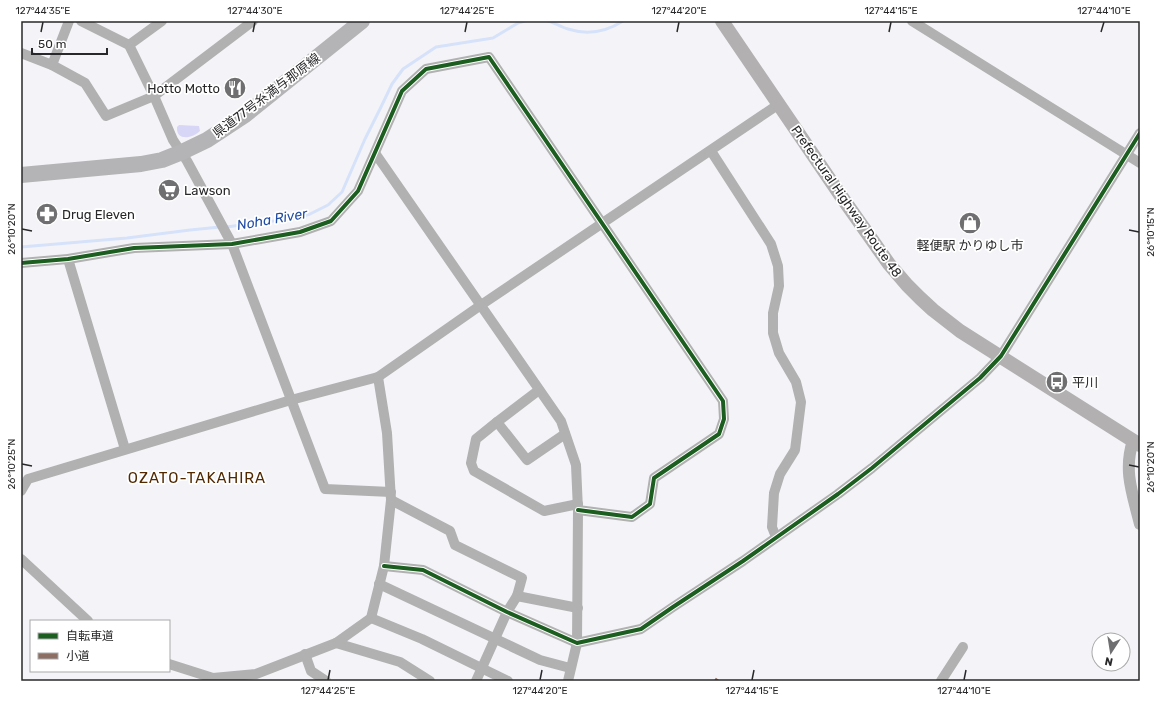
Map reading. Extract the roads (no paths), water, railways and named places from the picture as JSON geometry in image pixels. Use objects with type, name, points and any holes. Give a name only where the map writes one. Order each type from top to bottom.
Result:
[{"type":"main road","name":"Prefectural Highway Route 48","points":[[722,21],[873,242],[907,285],[946,320],[1136,443]]},
{"type":"main road","name":"県道77号糸満与那原線","points":[[21,175],[141,164],[162,160],[182,152],[213,136],[245,115],[353,24]]},
{"type":"street","points":[[52,65],[69,21]]},
{"type":"street","points":[[81,21],[129,45],[154,96],[173,140],[182,152],[232,244],[325,489],[391,496],[450,531],[455,545],[522,578],[517,596],[507,612],[476,681]]},
{"type":"street","points":[[129,45],[162,21]]},
{"type":"street","points":[[21,53],[52,65],[85,83],[106,116],[154,96],[253,21]]},
{"type":"street","points":[[912,21],[1140,163]]},
{"type":"street","points":[[21,263],[68,259],[134,248],[232,244],[300,232],[331,222],[358,191],[402,90],[426,69],[489,57],[723,401],[724,419],[719,434],[654,478],[650,504],[632,517],[578,507],[544,511],[474,471],[471,463],[476,439],[540,390]]},
{"type":"street","points":[[21,491],[28,479],[291,400],[378,377],[779,104]]},
{"type":"street","points":[[384,566],[423,570],[507,612],[577,642],[641,629],[743,561],[838,494],[872,468],[980,378],[1001,356],[1140,133]]},
{"type":"street","points":[[711,151],[771,244],[778,266],[779,286],[774,313],[773,333],[779,353],[796,382],[801,402],[795,450],[780,474],[774,493],[772,527],[776,538]]},
{"type":"street","points":[[375,153],[540,390],[561,421],[566,434],[576,465],[578,507],[577,642],[568,681]]},
{"type":"street","points":[[68,259],[126,449]]},
{"type":"street","points":[[170,664],[213,678],[256,674],[336,643],[371,618],[384,566],[391,496],[387,433],[378,377]]},
{"type":"street","points":[[498,422],[527,460],[566,434]]},
{"type":"street","points":[[1136,443],[1130,448],[1128,473],[1140,524]]},
{"type":"street","points":[[21,560],[87,620]]},
{"type":"street","points":[[379,584],[540,660],[570,668]]},
{"type":"street","points":[[517,596],[578,608]]},
{"type":"street","points":[[371,618],[422,639],[508,681]]},
{"type":"street","points":[[336,643],[400,662],[430,681]]},
{"type":"street","points":[[941,681],[963,647]]},
{"type":"street","points":[[305,654],[311,671],[326,681]]},
{"type":"waterway","name":"Noha River","points":[[226,227],[297,218],[310,214],[328,205],[342,192],[365,139],[392,84],[403,69],[436,47],[493,38],[518,23],[525,21]]},
{"type":"waterway","name":"Noha River","points":[[548,21],[568,29],[582,32],[603,30],[623,21]]},
{"type":"waterway","name":"Noha River","points":[[21,247],[127,238],[220,227]]},
{"type":"place","name":"Hotto Motto","points":[[235,88]]},
{"type":"place","name":"Lawson","points":[[169,190]]},
{"type":"place","name":"Drug Eleven","points":[[47,214]]},
{"type":"place","name":"軽便駅 かりゆし市","points":[[970,223]]},
{"type":"place","name":"平川","points":[[1057,382]]},
{"type":"district","name":"OZATO-TAKAHIRA","points":[[197,478]]}]
